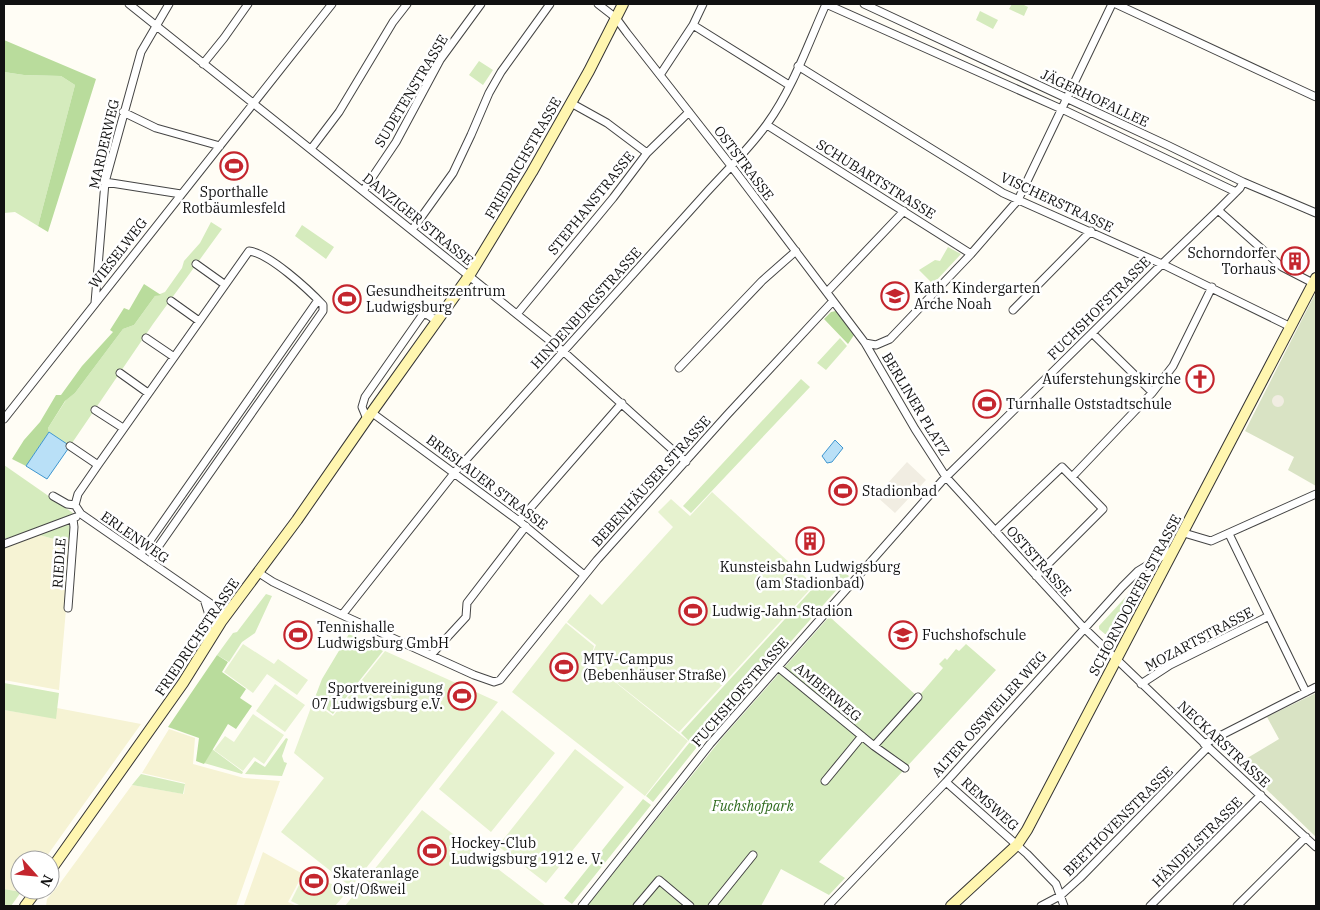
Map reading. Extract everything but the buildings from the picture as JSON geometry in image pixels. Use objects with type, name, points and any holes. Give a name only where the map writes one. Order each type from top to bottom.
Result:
[{"type":"main road","name":"FRIEDRICHSTRASSE","points":[[60,858],[183,683],[227,615],[298,520],[369,416],[469,276],[528,179],[571,103],[623,4]]},
{"type":"main road","name":"SCHORNDORFER STRASSE","points":[[951,906],[1017,845],[1027,830],[1315,281]]},
{"type":"street","name":"DANZIGER STRASSE","points":[[128,4],[564,352],[686,462]]},
{"type":"street","name":"MARDERWEG","points":[[95,303],[105,182],[141,52],[169,4]]},
{"type":"street","points":[[203,64],[248,4]]},
{"type":"street","name":"WIESELWEG","points":[[4,419],[332,4]]},
{"type":"street","points":[[311,149],[339,112],[393,22],[407,4]]},
{"type":"street","name":"SUDETENSTRASSE","points":[[363,192],[396,142],[440,60],[481,4]]},
{"type":"street","points":[[412,230],[452,173],[489,93],[501,72],[550,4]]},
{"type":"street","name":"OSTSTRASSE","points":[[598,4],[616,18],[796,250],[865,343]]},
{"type":"street","points":[[660,75],[694,25],[703,4]]},
{"type":"street","name":"HINDENBURGSTRASSE","points":[[342,615],[455,472],[706,193],[732,167],[767,125],[789,85],[826,4]]},
{"type":"street","name":"JÄGERHOFALLEE","points":[[826,4],[1062,109],[1236,192]]},
{"type":"street","name":"JÄGERHOFALLEE","points":[[864,4],[1243,182],[1316,213]]},
{"type":"street","points":[[865,343],[876,345],[890,339],[971,254],[1018,200],[1112,4]]},
{"type":"street","points":[[1116,4],[1316,97]]},
{"type":"street","points":[[694,25],[789,85]]},
{"type":"street","name":"VISCHERSTRASSE","points":[[798,66],[1018,200],[1212,287],[1291,327]]},
{"type":"street","points":[[571,103],[607,123],[647,153]]},
{"type":"street","points":[[123,112],[156,128],[220,146]]},
{"type":"street","name":"STEPHANSTRASSE","points":[[517,314],[613,198],[647,153],[689,112]]},
{"type":"street","name":"SCHUBARTSTRASSE","points":[[767,125],[971,254]]},
{"type":"street","points":[[105,182],[181,194]]},
{"type":"street","name":"FUCHSHOFSTRASSE","points":[[582,906],[710,744],[946,477],[1218,210],[1243,182]]},
{"type":"street","points":[[1218,210],[1282,267],[1315,281]]},
{"type":"street","points":[[827,292],[904,211]]},
{"type":"street","points":[[1014,310],[1091,232]]},
{"type":"street","points":[[679,368],[762,281],[796,250]]},
{"type":"street","points":[[53,496],[67,504],[75,505],[78,494],[123,428],[249,251],[290,274],[323,305],[323,312],[156,550],[150,562]]},
{"type":"street","points":[[196,264],[224,284]]},
{"type":"street","points":[[1072,477],[1152,392],[1173,366],[1212,287]]},
{"type":"street","points":[[140,555],[318,300]]},
{"type":"street","points":[[171,301],[199,320]]},
{"type":"street","name":"BEBENHÄUSER STRASSE","points":[[431,655],[494,682],[500,680],[584,575],[727,415],[833,301]]},
{"type":"street","points":[[369,416],[362,407],[365,397],[423,314],[437,321]]},
{"type":"street","points":[[1092,333],[1152,392]]},
{"type":"street","points":[[146,338],[174,356]]},
{"type":"street","name":"BERLINER PLATZ","points":[[865,343],[915,429],[946,477]]},
{"type":"street","points":[[274,363],[282,370]]},
{"type":"street","points":[[120,373],[148,393]]},
{"type":"street","points":[[519,521],[622,403]]},
{"type":"street","points":[[95,410],[123,428]]},
{"type":"street","name":"BRESLAUER STRASSE","points":[[369,416],[455,472],[526,526],[584,575]]},
{"type":"street","points":[[70,446],[98,465]]},
{"type":"street","points":[[202,465],[211,471]]},
{"type":"street","points":[[996,531],[1062,467],[1103,510],[1036,576]]},
{"type":"street","name":"OSTSTRASSE","points":[[946,477],[1084,628],[1116,659]]},
{"type":"street","points":[[1184,533],[1211,541],[1316,494]]},
{"type":"street","name":"ERLENWEG","points":[[75,505],[80,514],[227,615]]},
{"type":"street","name":"RIEDLE","points":[[4,544],[73,520],[80,514]]},
{"type":"street","name":"RIEDLE","points":[[68,608],[73,520]]},
{"type":"street","points":[[259,573],[273,582],[342,615],[431,655],[466,617],[467,604],[526,526]]},
{"type":"street","points":[[1229,534],[1306,692]]},
{"type":"street","name":"ALTER OSSWEILER WEG","points":[[828,906],[946,782],[1084,628],[1138,571],[1176,548]]},
{"type":"street","points":[[204,599],[209,615],[207,644]]},
{"type":"street","name":"MOZARTSTRASSE","points":[[1141,684],[1170,665],[1269,616]]},
{"type":"street","name":"NECKARSTRASSE","points":[[1116,659],[1316,847]]},
{"type":"street","name":"AMBERWEG","points":[[778,667],[874,746],[905,768]]},
{"type":"street","name":"BEETHOVENSTRASSE","points":[[1041,906],[1060,896],[1135,823],[1206,745],[1316,687]]},
{"type":"street","points":[[874,746],[918,697]]},
{"type":"street","name":"AMBERWEG","points":[[825,781],[862,736]]},
{"type":"street","name":"REMSWEG","points":[[946,782],[1017,845],[1056,884],[1064,906]]},
{"type":"street","name":"HÄNDELSTRASSE","points":[[1150,906],[1261,795]]},
{"type":"street","points":[[1237,906],[1306,837]]},
{"type":"street","points":[[712,906],[753,855]]},
{"type":"street","points":[[638,906],[658,880],[690,906]]},
{"type":"shaded area","points":[[1278,395],[1284,401],[1278,407],[1272,401]]},
{"type":"shaded area","points":[[907,462],[926,480],[895,513],[876,496]]},
{"type":"shaded area","points":[[39,535],[58,540],[72,540],[59,690],[4,680],[4,547]]},
{"type":"shaded area","points":[[57,708],[141,724],[51,850],[10,850],[10,890],[4,889],[4,710],[55,718]]},
{"type":"shaded area","points":[[169,729],[195,738],[193,764],[244,778],[280,781],[236,906],[46,906],[47,900],[60,900],[60,883],[132,785],[184,794],[185,783],[142,773]]},
{"type":"shaded area","points":[[263,852],[303,874],[288,902],[297,906],[244,905]]},
{"type":"green space","points":[[1012,4],[1022,4],[1028,7],[1024,16],[1009,9]]},
{"type":"green space","points":[[980,11],[998,20],[993,29],[976,20]]},
{"type":"green space","points":[[4,40],[96,79],[48,232],[38,226],[75,85],[61,76],[24,75],[4,72]]},
{"type":"green space","points":[[479,61],[493,70],[483,85],[469,75]]},
{"type":"green space","points":[[4,72],[24,75],[61,76],[75,85],[38,226],[15,212],[4,213]]},
{"type":"green space","points":[[211,222],[222,229],[153,324],[70,446],[49,432],[48,428],[66,400],[75,393],[123,329],[134,325],[155,296],[165,292],[182,268],[184,261],[200,243]]},
{"type":"green space","points":[[302,225],[334,247],[326,259],[295,236]]},
{"type":"green space","points":[[948,247],[961,254],[933,284],[919,270],[935,260],[940,261]]},
{"type":"green space","points":[[144,284],[161,295],[155,296],[134,325],[123,329],[75,393],[65,401],[48,428],[49,432],[26,466],[12,459],[24,440],[40,422],[56,395],[61,395],[82,366],[113,332],[110,330],[124,308],[129,310]]},
{"type":"green space","points":[[1316,292],[1316,486],[1288,470],[1294,457],[1245,431]]},
{"type":"green space","points":[[836,311],[854,335],[848,344],[824,319],[831,312]]},
{"type":"green space","points":[[840,338],[847,346],[826,370],[817,363]]},
{"type":"green space","points":[[801,379],[810,387],[691,513],[683,506]]},
{"type":"green space","points":[[4,465],[73,513],[69,519],[4,539]]},
{"type":"green space","name":"Ludwig-Jahn-Stadion","points":[[712,492],[814,585],[679,732],[589,661],[688,741],[645,796],[512,692],[566,623],[594,646],[592,654],[596,645],[567,622],[590,594],[602,605],[673,527],[658,512],[671,499],[690,516]]},
{"type":"green space","points":[[67,524],[73,529],[72,540],[58,540],[39,535]]},
{"type":"green space","points":[[840,569],[849,576],[697,747],[653,802],[646,796],[690,742],[681,733],[815,586],[821,590]]},
{"type":"green space","points":[[1133,589],[1110,634],[1105,634],[1099,629],[1099,626]]},
{"type":"green space","points":[[266,594],[272,596],[255,633],[242,642],[229,662],[217,655],[233,633],[237,632]]},
{"type":"green space","name":"Fuchshofpark","points":[[828,618],[831,618],[918,697],[943,668],[939,664],[945,658],[947,660],[956,649],[959,651],[966,644],[996,670],[819,862],[845,878],[829,895],[781,869],[761,906],[587,906],[722,738]]},
{"type":"green space","points":[[349,634],[383,651],[333,714],[314,700],[322,679]]},
{"type":"green space","points":[[243,644],[274,664],[278,659],[308,680],[297,695],[267,674],[253,693],[224,672]]},
{"type":"green space","points":[[385,651],[498,702],[351,887],[281,832],[324,778],[294,753],[313,702],[333,716]]},
{"type":"green space","points":[[217,655],[228,662],[222,672],[246,689],[240,698],[252,706],[236,729],[228,724],[204,764],[196,761],[199,738],[168,727]]},
{"type":"green space","points":[[4,683],[59,693],[56,719],[4,710]]},
{"type":"green space","points":[[275,684],[305,705],[285,732],[256,711]]},
{"type":"green space","points":[[1316,693],[1316,837],[1239,763],[1279,739],[1267,717]]},
{"type":"green space","points":[[502,710],[555,753],[491,832],[439,789]]},
{"type":"green space","points":[[253,714],[284,735],[264,764],[254,757],[243,771],[214,750],[225,736],[234,742]]},
{"type":"green space","points":[[286,738],[288,739],[282,756],[284,762],[287,763],[282,776],[245,774],[255,761],[265,767]]},
{"type":"green space","points":[[212,749],[243,772],[242,774],[204,763]]},
{"type":"green space","points":[[575,749],[624,787],[546,883],[498,846]]},
{"type":"green space","points":[[141,774],[185,784],[183,794],[132,785]]},
{"type":"green space","points":[[643,799],[651,805],[572,904],[564,898]]},
{"type":"green space","name":"Hockey-Club Ludwigsburg 1912 e. V.","points":[[422,810],[546,906],[345,906]]},
{"type":"green space","name":"Skateranlage Ost/Oßweil","points":[[306,871],[347,892],[335,906],[301,906],[291,901]]},
{"type":"green space","points":[[4,889],[10,890],[10,900],[15,900],[11,906],[4,906]]},
{"type":"water","points":[[49,432],[70,446],[47,479],[26,466]]},
{"type":"water","points":[[835,440],[843,448],[832,462],[827,463],[822,456]]},
{"type":"place","name":"Sporthalle Rotbäumlesfeld","points":[[234,166]]},
{"type":"place","name":"Schorndorfer Torhaus","points":[[1295,261]]},
{"type":"place","name":"Kath. Kindergarten Arche Noah","points":[[895,296]]},
{"type":"place","name":"Gesundheitszentrum Ludwigsburg","points":[[347,299]]},
{"type":"place","name":"Auferstehungskirche","points":[[1200,379]]},
{"type":"place","name":"Turnhalle Oststadtschule","points":[[987,404]]},
{"type":"place","name":"Stadionbad","points":[[843,491]]},
{"type":"place","name":"Kunsteisbahn Ludwigsburg (am Stadionbad)","points":[[810,541]]},
{"type":"place","name":"Ludwig-Jahn-Stadion","points":[[693,611]]},
{"type":"place","name":"Tennishalle Ludwigsburg GmbH","points":[[298,635]]},
{"type":"place","name":"Fuchshofschule","points":[[903,635]]},
{"type":"place","name":"MTV-Campus (Bebenhäuser Straße)","points":[[564,667]]},
{"type":"place","name":"Sportvereinigung 07 Ludwigsburg e.V.","points":[[462,696]]},
{"type":"place","name":"Hockey-Club Ludwigsburg 1912 e. V.","points":[[432,851]]},
{"type":"place","name":"Skateranlage Ost/Oßweil","points":[[314,881]]}]
